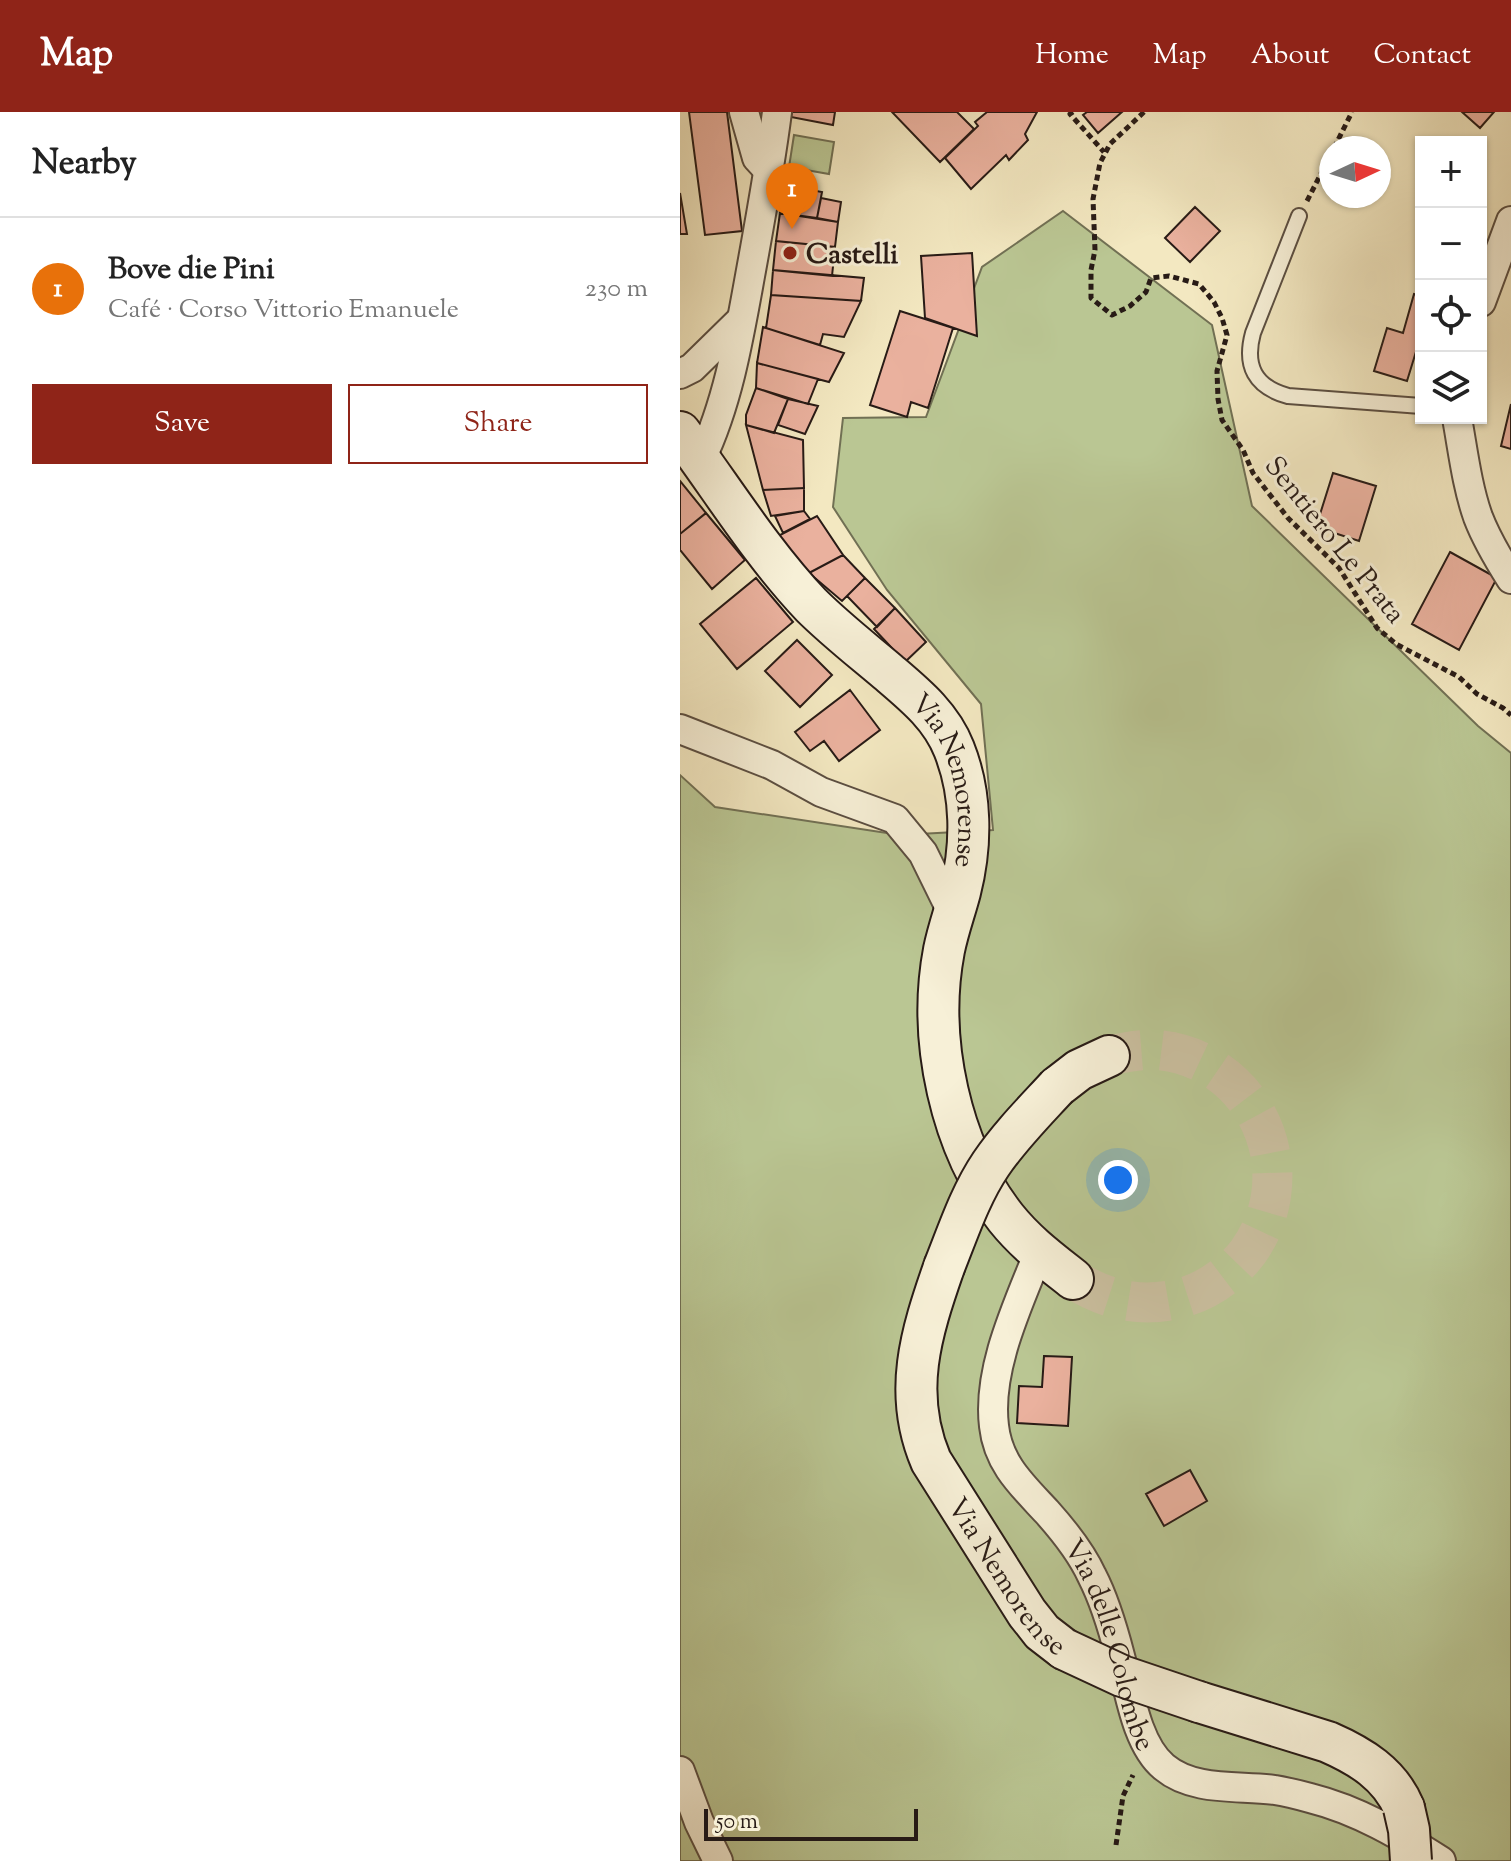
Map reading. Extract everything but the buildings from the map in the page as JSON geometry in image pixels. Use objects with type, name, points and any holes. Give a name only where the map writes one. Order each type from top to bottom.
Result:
[{"type":"main road","name":"Via Nemorense","points":[[690,446],[753,535],[799,591],[836,628],[921,700],[951,742],[964,778],[969,818],[964,873],[942,963],[938,1010],[950,1100],[964,1142],[988,1192],[1016,1229],[1073,1279]]},
{"type":"main road","name":"Via Nemorense","points":[[1100,1060],[1057,1087],[991,1164],[944,1267],[919,1349],[916,1402],[922,1436],[931,1461],[1042,1632],[1064,1649],[1122,1676],[1328,1742],[1358,1756],[1384,1777],[1396,1792],[1409,1830],[1411,1861]]},
{"type":"street","points":[[744,112],[757,158],[769,171]]},
{"type":"street","points":[[690,446],[715,427],[742,319],[777,112]]},
{"type":"street","points":[[1487,286],[1511,221]]},
{"type":"street","points":[[721,402],[704,379],[686,371],[742,319]]},
{"type":"street","points":[[1458,424],[1477,514],[1511,579]]},
{"type":"street","points":[[680,729],[772,765],[821,792],[895,819],[923,853],[953,914]]},
{"type":"street","name":"Via delle Colombe","points":[[1039,1252],[1010,1326],[999,1368],[993,1407],[994,1430],[1012,1475],[1062,1529],[1091,1574],[1106,1610],[1136,1719],[1153,1756],[1176,1775],[1206,1784],[1275,1790],[1328,1803],[1385,1828],[1441,1861]]},
{"type":"street","points":[[680,1771],[718,1861]]},
{"type":"lane","points":[[1299,216],[1249,347],[1255,374],[1263,384],[1288,396],[1415,406]]},
{"type":"path","points":[[1073,112],[1070,114],[1104,152],[1144,112]]},
{"type":"path","points":[[1340,136],[1352,112]]},
{"type":"path","name":"Sentiero Le Prata","points":[[1104,152],[1093,199],[1095,250],[1091,298],[1112,315],[1130,306],[1146,292],[1151,278],[1169,276],[1199,284],[1214,302],[1227,335],[1217,371],[1222,420],[1243,450],[1253,473],[1288,518],[1339,568],[1377,628],[1396,644],[1459,677],[1477,694],[1511,715]]},
{"type":"path","points":[[1299,216],[1319,177]]},
{"type":"path","points":[[1116,1845],[1123,1796],[1147,1745]]},
{"type":"green space","points":[[794,135],[834,142],[829,174],[789,167]]},
{"type":"green space","points":[[1063,211],[1212,325],[1252,506],[1478,726],[1511,753],[1511,1861],[680,1861],[680,775],[715,807],[900,835],[993,830],[981,704],[887,590],[833,507],[843,418],[926,417],[982,267]]},
{"type":"tunnel","points":[[1073,1279],[1099,1293],[1127,1301],[1169,1301],[1202,1290],[1227,1274],[1248,1252],[1265,1221],[1272,1188],[1271,1156],[1261,1125],[1245,1097],[1221,1074],[1192,1058],[1157,1050],[1109,1056]]},
{"type":"place","name":"Bove die Pini","points":[[792,229]]},
{"type":"place","name":"Castelli","points":[[790,253]]}]
